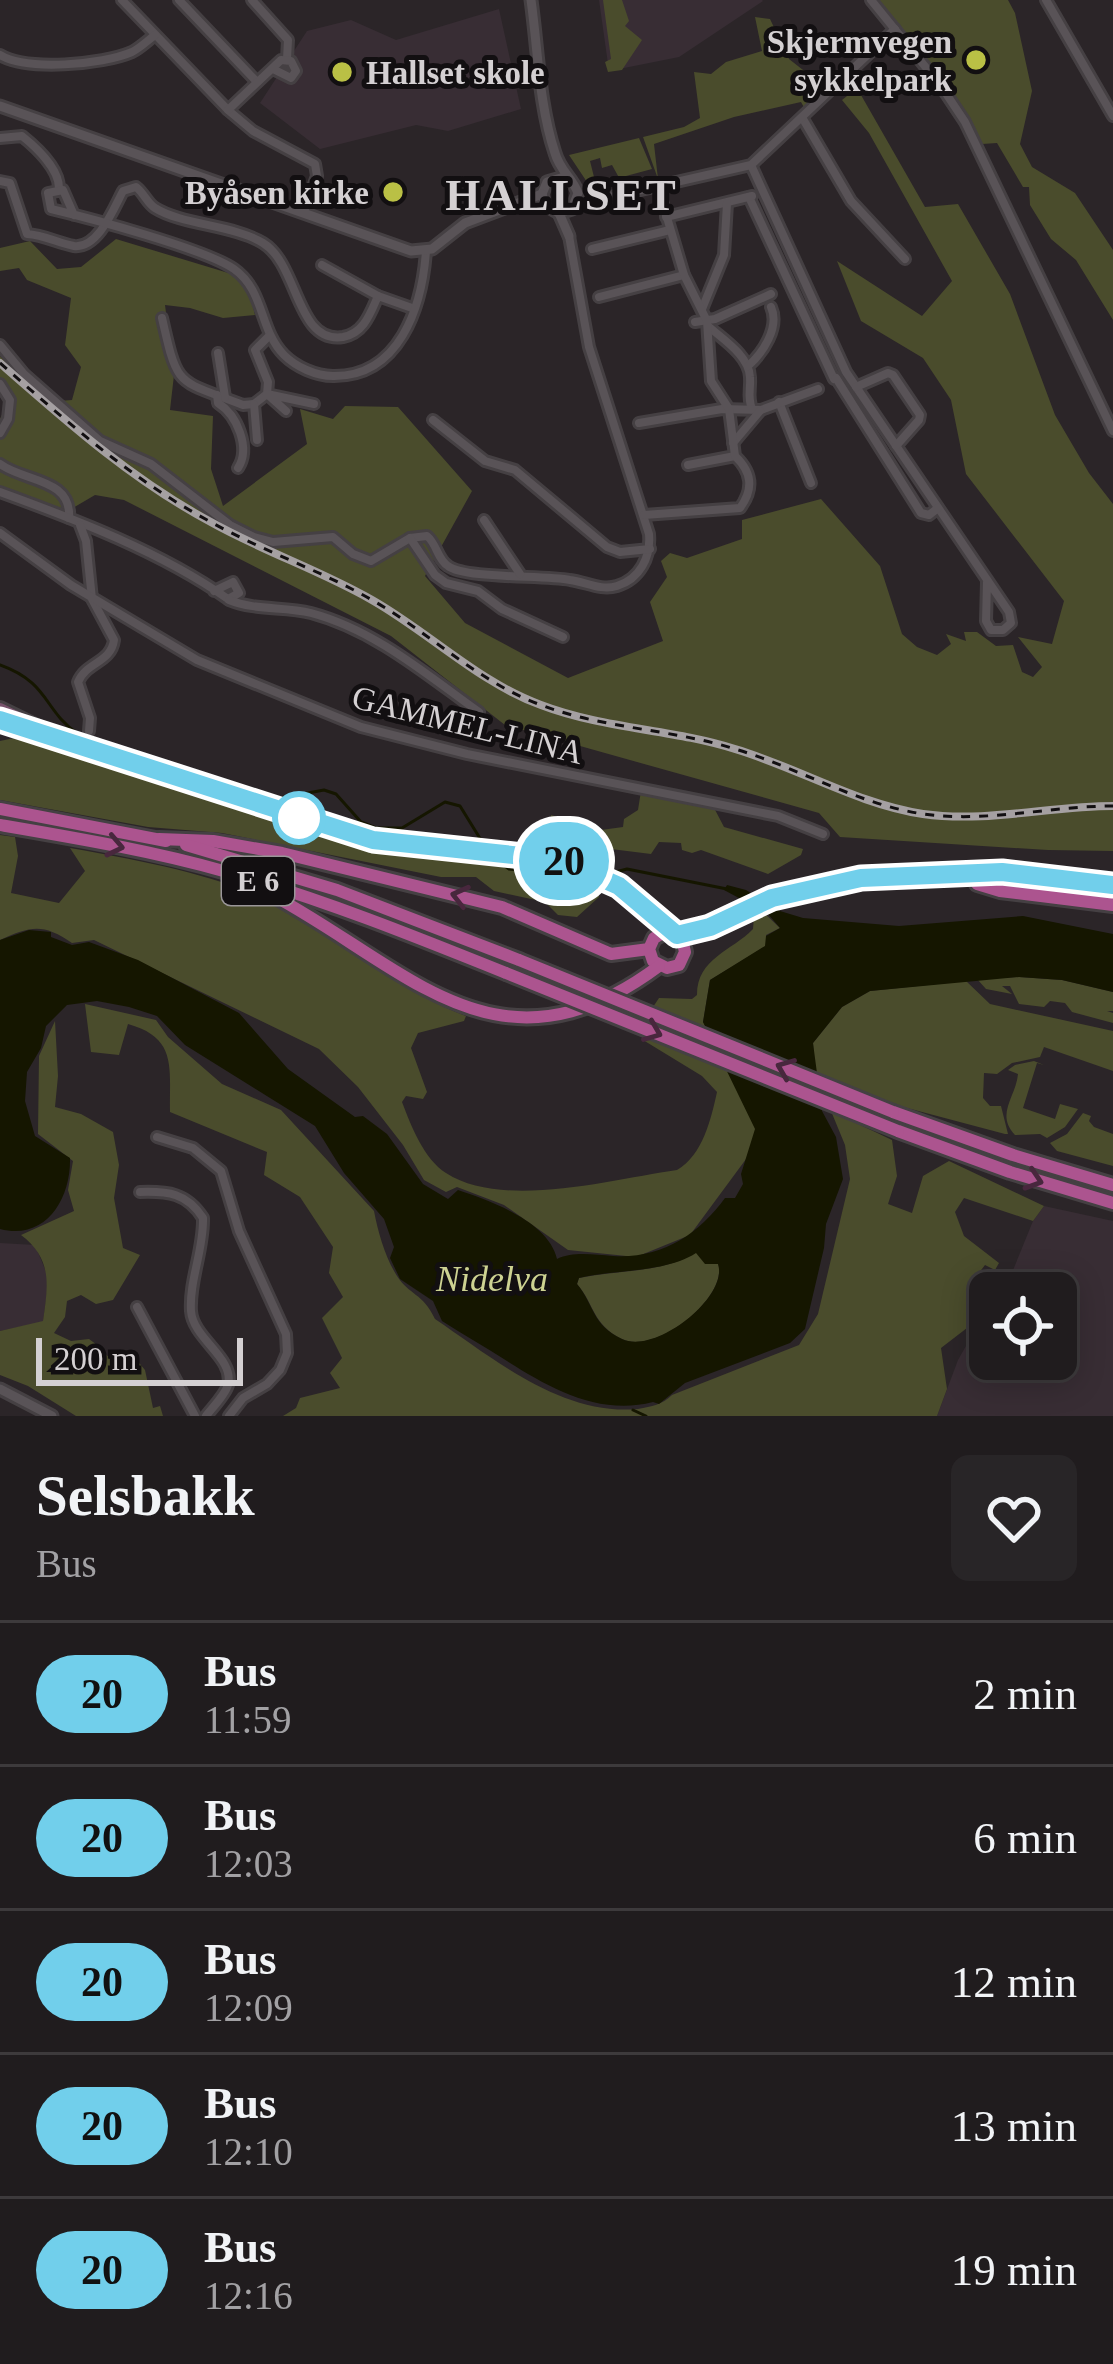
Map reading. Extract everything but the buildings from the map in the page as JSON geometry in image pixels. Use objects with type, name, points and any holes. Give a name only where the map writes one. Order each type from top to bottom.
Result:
[{"type":"highway","points":[[0,720],[353,835],[541,855],[590,871],[639,903],[673,933],[686,952]]},
{"type":"highway","name":"E 6","points":[[0,808],[159,839],[315,883],[893,1112],[1113,1185]]},
{"type":"highway","name":"E 6","points":[[0,825],[228,872],[332,905],[898,1131],[1113,1203]]},
{"type":"highway","name":"E 6","points":[[159,839],[213,841],[303,857],[502,907],[611,954],[651,944]]},
{"type":"highway","name":"E 6","points":[[228,872],[312,915],[432,994],[473,1010],[529,1017],[575,1010],[625,990],[659,966]]},
{"type":"highway","points":[[639,903],[659,966],[674,967],[710,927],[725,918],[820,885],[1002,872],[1113,884]]},
{"type":"highway","points":[[953,877],[1000,891],[1113,905]]},
{"type":"highway","points":[[953,877],[1113,894]]},
{"type":"highway","points":[[651,944],[673,933],[710,927]]},
{"type":"main road","points":[[0,708],[55,735]]},
{"type":"street","points":[[122,0],[228,110],[315,164],[317,176],[304,212]]},
{"type":"street","points":[[179,0],[257,82]]},
{"type":"street","points":[[252,0],[288,40],[287,59],[296,71],[291,78],[273,69]]},
{"type":"street","points":[[531,0],[558,178],[544,199]]},
{"type":"street","points":[[871,0],[964,122],[1113,431]]},
{"type":"street","points":[[1046,0],[1113,116]]},
{"type":"street","points":[[0,106],[411,251],[426,251],[465,223],[544,199],[567,210],[751,165],[895,29]]},
{"type":"street","points":[[0,55],[30,66],[114,57],[135,51],[155,35]]},
{"type":"street","points":[[228,110],[287,59]]},
{"type":"street","points":[[803,119],[851,201],[905,259]]},
{"type":"street","points":[[0,138],[22,136],[31,144],[55,170],[74,215]]},
{"type":"street","points":[[751,165],[831,347],[1011,617],[1003,630],[992,630],[986,621],[987,582]]},
{"type":"street","points":[[558,178],[574,182],[578,193]]},
{"type":"street","points":[[0,181],[10,183],[27,234],[75,246],[86,244],[105,225],[123,191],[136,187],[155,208],[258,239],[288,269],[308,320],[328,336],[341,337],[365,324],[378,296]]},
{"type":"street","points":[[644,515],[742,507],[750,472],[735,456],[732,409],[711,381],[707,324],[684,275],[658,187]]},
{"type":"street","points":[[59,188],[48,193],[51,209],[235,270],[257,297],[270,335],[283,355],[326,376],[350,376],[389,358],[403,337],[426,251]]},
{"type":"street","points":[[666,217],[761,192]]},
{"type":"street","points":[[578,193],[605,199]]},
{"type":"street","points":[[0,344],[24,374],[100,441],[151,464],[207,510],[254,537],[292,542],[333,537],[353,554],[371,561],[410,538],[427,536],[450,568],[614,587],[638,572],[650,549],[644,515],[589,347],[568,236],[567,210],[578,193]]},
{"type":"street","points":[[749,197],[835,378],[921,514],[938,508]]},
{"type":"street","points":[[702,310],[724,255],[728,203]]},
{"type":"street","points":[[592,249],[670,230]]},
{"type":"street","points":[[322,265],[378,296],[412,308]]},
{"type":"street","points":[[599,297],[684,275]]},
{"type":"street","points":[[695,322],[707,324],[771,294]]},
{"type":"street","points":[[757,410],[747,396],[748,366],[773,329],[771,307]]},
{"type":"street","points":[[162,318],[174,369],[183,381],[243,405],[254,404],[267,394],[268,382],[255,350],[270,335]]},
{"type":"street","points":[[707,324],[748,366]]},
{"type":"street","points":[[218,353],[218,403],[236,418],[244,454],[238,468]]},
{"type":"street","points":[[856,386],[893,375],[920,415],[896,446]]},
{"type":"street","points":[[0,384],[10,400],[0,433]]},
{"type":"street","points":[[639,423],[732,409],[757,410],[818,389]]},
{"type":"street","points":[[267,394],[314,404]]},
{"type":"street","points":[[267,394],[286,411]]},
{"type":"street","points":[[732,409],[747,396]]},
{"type":"street","points":[[779,402],[812,483]]},
{"type":"street","points":[[254,404],[257,440]]},
{"type":"street","points":[[733,443],[757,410]]},
{"type":"street","points":[[433,420],[485,461],[514,470],[607,547],[620,552],[650,549]]},
{"type":"street","points":[[688,465],[735,456]]},
{"type":"street","points":[[0,464],[14,474],[55,486],[70,506],[69,518]]},
{"type":"street","points":[[0,492],[162,561],[245,606],[309,612],[369,636],[479,712]]},
{"type":"street","points":[[484,520],[521,575]]},
{"type":"street","points":[[80,524],[92,598],[114,640],[110,654],[80,676],[89,731]]},
{"type":"street","name":"GAMMEL-LINA","points":[[0,533],[92,598],[197,660],[361,727],[467,754],[778,816],[823,834]]},
{"type":"street","points":[[410,538],[446,584],[478,591],[563,638]]},
{"type":"street","points":[[214,591],[233,582],[239,593],[228,599]]},
{"type":"street","points":[[157,1137],[193,1148],[220,1172],[238,1231],[286,1334],[287,1353],[280,1370],[243,1398],[229,1416]]},
{"type":"street","points":[[140,1192],[182,1196],[203,1218],[190,1308],[201,1339],[220,1359],[228,1377],[228,1386],[206,1416]]},
{"type":"street","points":[[136,1307],[195,1416]]},
{"type":"street","points":[[0,1389],[52,1416]]},
{"type":"shaded area","points":[[599,0],[763,1],[679,57],[609,71]]},
{"type":"shaded area","points":[[499,9],[521,109],[448,131],[416,125],[320,149],[260,103],[307,31],[351,20],[396,40]]},
{"type":"shaded area","points":[[1044,1206],[1113,1221],[1113,1416],[937,1416],[969,1341],[969,1380],[1077,1380],[1077,1272],[1012,1272]]},
{"type":"shaded area","points":[[0,1243],[35,1245],[49,1279],[43,1322],[0,1331]]},
{"type":"green space","points":[[603,0],[622,0],[629,21],[625,26],[642,40],[622,70],[608,72],[605,62],[611,59]]},
{"type":"green space","name":"Skjermvegen sykkelpark","points":[[879,0],[1008,0],[1032,91],[1020,144],[1032,167],[1075,193],[1113,250],[1113,320],[1076,260],[1051,239],[1030,205],[1029,187],[1023,187],[997,143],[982,144],[961,105]]},
{"type":"green space","points":[[755,17],[770,19],[789,59],[826,88],[806,111],[801,102],[734,117],[654,144],[658,179],[643,137],[700,118],[694,72],[711,74],[726,62],[762,51]]},
{"type":"green space","points":[[857,88],[925,207],[958,204],[1010,294],[1055,415],[1113,504],[1113,851],[840,837],[819,813],[505,725],[391,636],[124,500],[95,495],[66,512],[0,489],[0,419],[9,400],[0,384],[0,356],[31,388],[60,400],[72,400],[81,367],[65,345],[71,298],[27,280],[19,268],[0,271],[0,248],[30,241],[57,269],[81,267],[116,239],[235,275],[251,298],[255,315],[223,318],[165,305],[174,375],[170,410],[213,416],[211,469],[223,506],[307,444],[300,409],[333,419],[345,406],[398,407],[472,491],[425,576],[465,623],[568,678],[663,641],[650,602],[667,577],[661,561],[670,553],[687,558],[742,539],[742,520],[821,499],[880,566],[902,634],[917,647],[937,655],[951,644],[946,634],[966,641],[964,632],[977,632],[996,646],[1013,645],[1022,672],[1033,677],[1042,667],[1018,637],[1052,644],[1064,601],[966,474],[951,400],[923,358],[861,321],[837,261],[922,316],[952,281],[869,133],[842,100]]},
{"type":"green space","points":[[639,138],[652,169],[626,176],[626,186],[615,190],[613,186],[622,183],[612,165],[602,168],[600,158],[590,161],[597,189],[608,189],[593,191],[569,155]]},
{"type":"green space","points":[[19,737],[350,842],[519,860],[556,869],[598,888],[599,897],[577,917],[558,915],[545,902],[494,891],[476,877],[441,877],[222,833],[148,827],[0,800],[0,741]]},
{"type":"green space","points":[[641,791],[712,804],[724,827],[803,849],[801,855],[768,874],[701,850],[682,850],[681,843],[659,842],[651,854],[555,842],[550,833],[551,815],[601,830],[623,827],[624,819],[638,810]]},
{"type":"green space","points":[[0,835],[15,837],[18,856],[11,893],[59,903],[85,871],[70,848],[188,873],[246,890],[301,915],[422,995],[466,1016],[464,1021],[418,1033],[411,1048],[427,1092],[423,1099],[406,1096],[402,1102],[431,1159],[446,1173],[470,1184],[527,1191],[559,1189],[677,1170],[686,1163],[704,1136],[717,1092],[702,1076],[642,1035],[729,1070],[756,1129],[749,1155],[690,1235],[636,1257],[568,1250],[504,1205],[457,1187],[446,1192],[424,1180],[358,1087],[319,1049],[94,940],[72,943],[37,929],[0,940]]},
{"type":"green space","points":[[760,909],[780,928],[766,935],[766,946],[710,980],[703,1022],[707,1029],[653,1007],[659,998],[697,995],[703,972],[753,929]]},
{"type":"green space","points":[[977,979],[1062,980],[1113,992],[1113,1011],[1107,1011],[1113,1013],[1113,1023],[1072,1012],[1065,1003],[1019,1004],[1010,986],[1002,986],[1012,994],[986,989]]},
{"type":"green space","points":[[966,981],[990,1004],[1113,1031],[1113,1071],[1044,1047],[1040,1057],[1012,1063],[997,1074],[984,1073],[983,1098],[990,1106],[1001,1106],[1008,1134],[892,1104],[815,1073],[813,1043],[842,1007],[870,991]]},
{"type":"green space","points":[[85,1004],[156,1020],[168,1037],[222,1084],[281,1110],[374,1211],[393,1269],[435,1319],[530,1382],[583,1404],[610,1409],[652,1406],[799,1345],[818,1314],[850,1179],[845,1145],[831,1111],[892,1140],[897,1176],[888,1204],[912,1213],[923,1176],[949,1161],[1044,1206],[1033,1221],[964,1198],[955,1212],[964,1236],[999,1263],[995,1270],[985,1265],[980,1272],[969,1272],[969,1325],[941,1348],[947,1389],[937,1416],[283,1416],[296,1408],[300,1398],[340,1388],[330,1373],[342,1358],[322,1318],[343,1297],[329,1273],[333,1247],[300,1197],[264,1175],[267,1152],[170,1112],[167,1057],[156,1037],[128,1024],[119,1055],[91,1052]]},
{"type":"green space","points":[[55,1021],[55,1107],[81,1114],[113,1132],[119,1165],[114,1198],[123,1248],[140,1255],[113,1300],[96,1304],[81,1295],[67,1301],[65,1317],[54,1333],[71,1341],[89,1339],[112,1359],[135,1358],[145,1370],[153,1408],[160,1406],[163,1416],[76,1416],[28,1386],[0,1375],[0,1331],[43,1321],[47,1285],[43,1264],[21,1235],[74,1211],[68,1190],[73,1161],[38,1134],[39,1056]]},
{"type":"green space","points":[[1034,1061],[1044,1065],[1037,1063],[1023,1108],[1055,1119],[1060,1104],[1078,1109],[1065,1127],[1047,1138],[1015,1135],[1007,1120],[1018,1074],[1008,1070]]},
{"type":"green space","points":[[1083,1113],[1091,1116],[1094,1127],[1113,1134],[1113,1166],[1057,1151],[1050,1143],[1067,1134]]},
{"type":"green space","points":[[696,1252],[718,1263],[712,1292],[687,1320],[653,1339],[636,1342],[612,1333],[599,1321],[577,1284],[579,1278],[655,1267]]},
{"type":"water","name":"Nidelva","points":[[727,885],[746,890],[780,911],[803,918],[899,926],[1023,916],[1113,934],[1113,992],[1062,980],[1019,977],[870,991],[842,1007],[813,1043],[822,1111],[836,1137],[843,1179],[826,1224],[805,1329],[790,1343],[685,1383],[659,1404],[613,1405],[558,1390],[442,1321],[433,1301],[400,1279],[390,1258],[394,1247],[384,1219],[344,1173],[315,1126],[185,1045],[157,1016],[97,1001],[67,1005],[46,1026],[41,1048],[27,1072],[25,1101],[35,1136],[70,1158],[66,1188],[42,1223],[16,1231],[0,1229],[0,940],[29,930],[51,932],[51,937],[72,945],[89,942],[138,960],[239,1013],[288,1069],[387,1134],[423,1184],[448,1199],[458,1190],[517,1215],[543,1234],[557,1259],[577,1254],[630,1256],[677,1242],[725,1198],[735,1198],[743,1184],[741,1174],[755,1129],[703,1022],[710,980],[765,946],[766,936],[780,928],[767,913],[724,890]],"holes":[[[696,1253],[705,1264],[718,1264],[718,1277],[701,1306],[670,1331],[636,1342],[605,1328],[577,1284],[579,1278],[655,1267]]]},
{"type":"waterway","points":[[0,665],[28,680],[78,734],[281,798],[324,790],[336,794],[361,822],[376,828],[402,828],[445,802],[460,806],[481,840]]},
{"type":"waterway","points":[[492,857],[509,869],[560,874],[590,885],[603,882]]},
{"type":"waterway","points":[[608,874],[627,869],[727,889]]},
{"type":"waterway","points":[[633,1410],[646,1416]]},
{"type":"railway","points":[[0,363],[100,448],[180,505],[372,600],[496,684],[541,705],[735,749],[875,802],[923,814],[971,817],[1113,806]]},
{"type":"bus line","name":"20","points":[[0,720],[373,840],[560,860],[619,886],[677,935],[710,927],[772,898],[861,878],[1002,872],[1113,885]]},
{"type":"place","name":"Skjermvegen sykkelpark","points":[[976,60]]},
{"type":"place","name":"Hallset skole","points":[[342,72]]},
{"type":"place","name":"Byåsen kirke","points":[[393,192]]},
{"type":"district","name":"HALLSET","points":[[562,194]]}]
